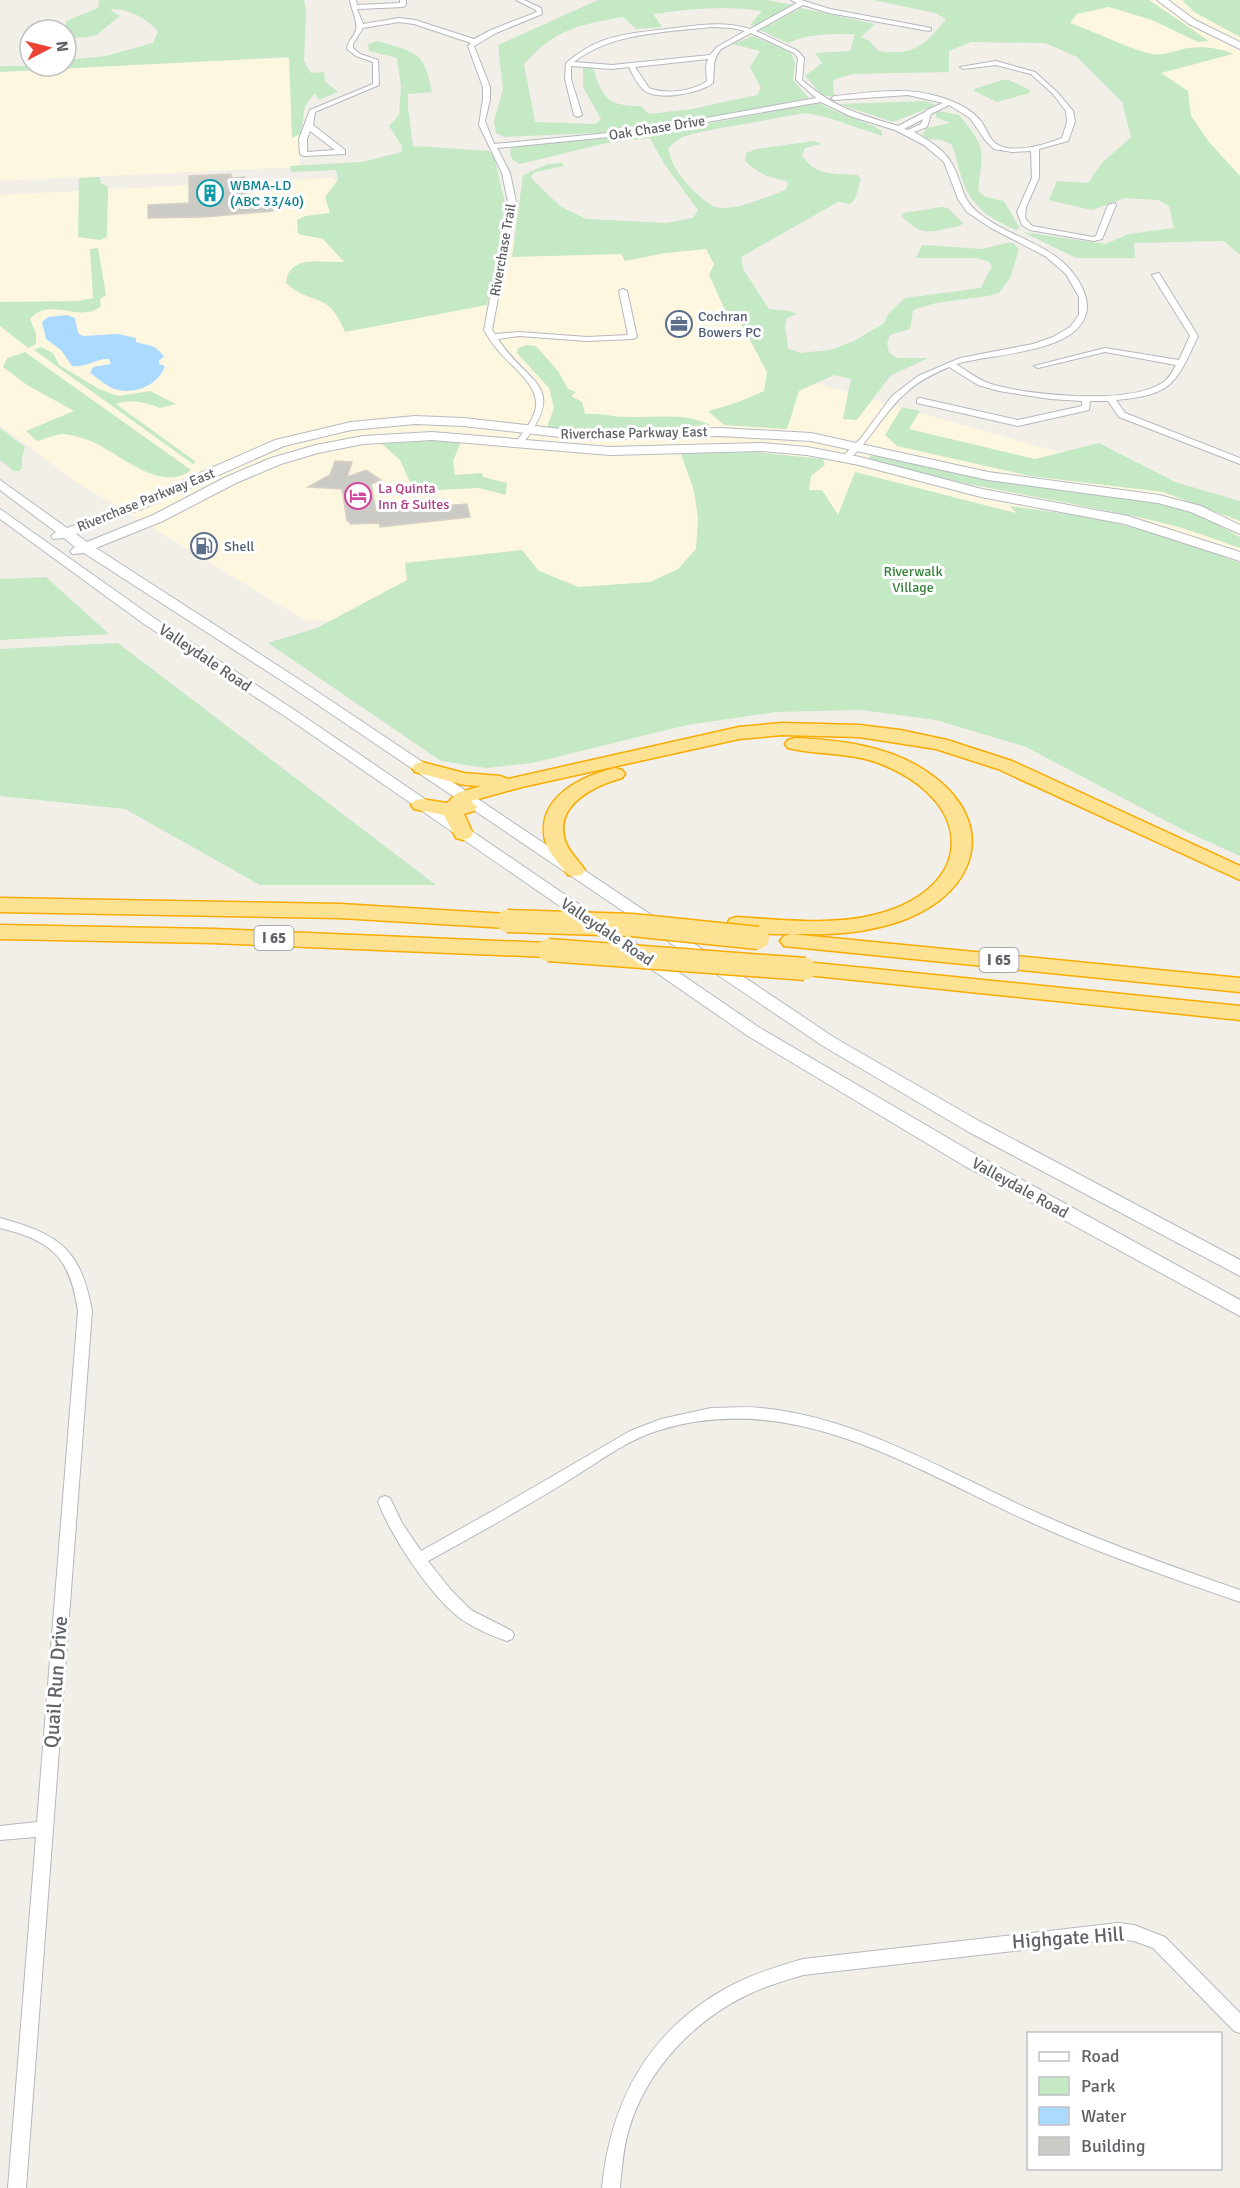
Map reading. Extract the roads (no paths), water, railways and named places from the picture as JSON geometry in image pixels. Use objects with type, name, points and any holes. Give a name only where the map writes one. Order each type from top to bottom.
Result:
[{"type":"highway","points":[[464,804],[519,782],[758,731],[782,729],[860,731],[940,744],[1005,765],[1240,874]]},
{"type":"highway","points":[[421,805],[464,804],[728,749],[782,744],[825,746],[864,753],[902,765],[927,780],[948,799],[956,810],[964,837],[958,866],[944,888],[917,906],[899,914],[846,926],[752,931]]},
{"type":"highway","points":[[422,768],[464,779],[519,782]]},
{"type":"highway","points":[[575,870],[555,840],[556,820],[571,794],[596,778]]},
{"type":"highway","points":[[463,834],[464,804]]},
{"type":"highway","name":"I 65","points":[[0,905],[340,911],[507,921],[752,931],[1240,985]]},
{"type":"highway","name":"I 65","points":[[0,932],[213,936],[548,950],[805,969],[1240,1013]]},
{"type":"highway","points":[[1114,1000],[1154,1011],[1240,1028]]},
{"type":"main road","points":[[1162,0],[1192,22],[1240,46]]},
{"type":"main road","name":"Riverchase Parkway East","points":[[40,543],[137,506],[269,447],[318,432],[372,423],[415,420],[463,422],[587,436],[754,433],[811,437],[988,476],[1159,499],[1196,509],[1240,530]]},
{"type":"main road","name":"Riverchase Parkway East","points":[[61,557],[158,518],[255,469],[316,449],[363,440],[407,437],[454,437],[610,451],[782,448],[846,458],[981,493],[1128,520],[1240,556]]},
{"type":"main road","name":"Valleydale Road","points":[[0,484],[86,548],[422,768],[464,804],[575,870],[737,982],[876,1070],[1063,1175],[1240,1269]]},
{"type":"main road","name":"Valleydale Road","points":[[0,513],[149,621],[294,716],[463,834],[800,1061],[979,1165],[1240,1309]]},
{"type":"street","points":[[309,126],[342,152],[304,154],[303,139],[312,111],[376,85],[376,62],[350,49],[350,44],[359,35],[361,26],[353,3],[404,5],[403,0]]},
{"type":"street","points":[[361,26],[399,20],[415,22],[475,42],[540,13],[539,9],[519,0]]},
{"type":"street","points":[[793,0],[829,11],[929,29]]},
{"type":"street","points":[[631,65],[647,89],[658,93],[708,86],[711,82],[708,66],[711,57],[730,40],[802,3]]},
{"type":"street","points":[[578,115],[568,79],[568,64],[580,53],[597,44],[638,34],[711,25],[730,26],[750,31],[796,52],[801,58],[797,76],[819,100],[850,115],[898,129],[923,141],[942,156],[949,165],[958,195],[968,209],[1062,265],[1078,285],[1085,299],[1083,316],[1060,338],[1023,351],[950,363],[914,382],[901,392],[860,446],[846,458]]},
{"type":"street","name":"Riverchase Trail","points":[[475,42],[471,46],[484,78],[487,93],[482,121],[510,180],[512,202],[488,328]]},
{"type":"street","points":[[568,64],[631,65],[711,57]]},
{"type":"street","points":[[834,98],[907,94],[933,97],[948,103],[976,121],[990,142],[997,147],[1035,149],[1065,139],[1071,122],[1069,111],[1055,93],[1033,73],[996,63],[963,68]]},
{"type":"street","name":"Oak Chase Drive","points":[[493,146],[639,132],[819,100]]},
{"type":"street","points":[[898,129],[948,103]]},
{"type":"street","points":[[907,133],[924,125],[929,111]]},
{"type":"street","points":[[1035,149],[1036,172],[1034,184],[1022,207],[1020,217],[1023,223],[1030,228],[1094,239],[1099,237],[1112,206]]},
{"type":"street","points":[[950,363],[985,385],[1032,395],[1112,400],[1135,396],[1166,384],[1194,336],[1155,275]]},
{"type":"street","points":[[623,291],[633,335]]},
{"type":"street","points":[[519,444],[530,431],[541,411],[538,392],[531,381],[498,348],[488,328],[541,328],[580,333],[633,335]]},
{"type":"street","points":[[492,337],[519,334],[587,339],[633,335]]},
{"type":"street","points":[[1038,366],[1105,350],[1180,363]]},
{"type":"street","points":[[920,402],[1018,423],[1086,408],[1086,398]]},
{"type":"street","points":[[1112,400],[1122,415],[1240,461]]},
{"type":"street","name":"Quail Run Drive","points":[[0,1223],[30,1232],[54,1245],[66,1256],[77,1272],[82,1287],[85,1311],[17,2188]]},
{"type":"street","points":[[420,1558],[482,1525],[600,1453],[658,1425],[683,1418],[752,1413],[823,1423],[875,1442],[1033,1517],[1106,1548],[1240,1596]]},
{"type":"street","points":[[385,1502],[393,1524],[451,1602],[466,1614],[507,1635]]},
{"type":"street","points":[[0,1833],[44,1829]]},
{"type":"street","name":"Highgate Hill","points":[[611,2188],[614,2157],[623,2120],[635,2094],[656,2059],[675,2037],[708,2008],[765,1978],[803,1967],[1051,1937],[1118,1931],[1134,1933],[1159,1942],[1240,2025]]},
{"type":"water","points":[[67,315],[75,318],[78,333],[83,336],[118,334],[136,338],[136,342],[155,347],[164,357],[159,360],[159,364],[165,366],[162,372],[153,383],[140,389],[125,391],[111,387],[90,373],[93,367],[111,364],[109,359],[82,366],[72,366],[61,350],[46,339],[42,322],[48,317]]},
{"type":"place","name":"WBMA-LD (ABC 33/40)","points":[[210,193]]},
{"type":"place","name":"Cochran Bowers PC","points":[[679,324]]},
{"type":"place","name":"La Quinta Inn & Suites","points":[[358,496]]},
{"type":"place","name":"Shell","points":[[204,546]]},
{"type":"park label","name":"Riverwalk Village","points":[[913,580]]}]
